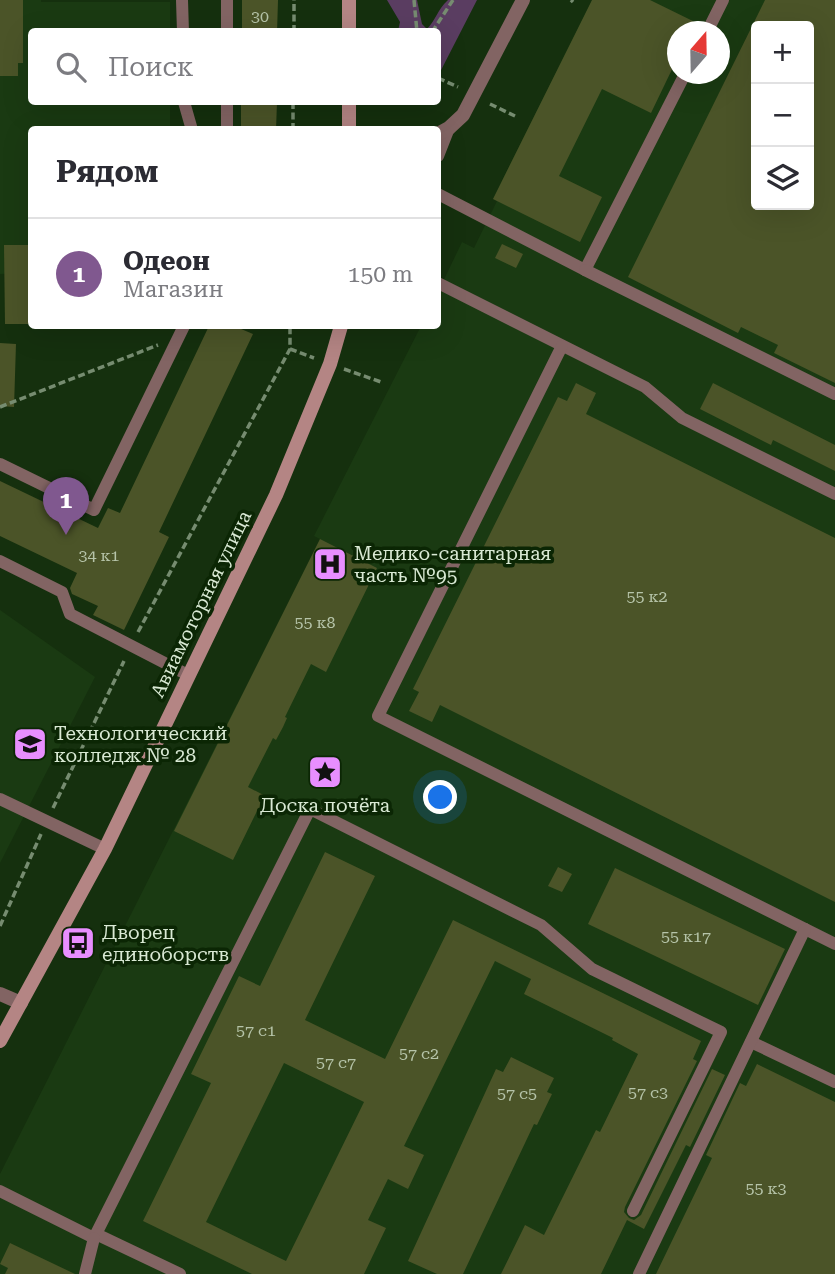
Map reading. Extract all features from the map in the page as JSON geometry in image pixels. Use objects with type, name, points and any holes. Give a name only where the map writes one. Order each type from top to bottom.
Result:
[{"type":"street","points":[[349,0],[349,28]]},
{"type":"street","points":[[443,131],[463,115],[523,0]]},
{"type":"street","points":[[349,105],[349,126]]},
{"type":"street","name":"Авиамоторная улица","points":[[0,1041],[105,849],[276,495],[330,364],[340,329]]},
{"type":"street","points":[[0,994],[21,1003]]},
{"type":"lane","points":[[183,0],[183,28]]},
{"type":"lane","points":[[227,0],[227,28]]},
{"type":"lane","points":[[712,21],[723,0]]},
{"type":"lane","points":[[585,270],[680,84]]},
{"type":"lane","points":[[185,105],[191,126]]},
{"type":"lane","points":[[227,105],[228,126]]},
{"type":"lane","points":[[441,196],[835,394]]},
{"type":"lane","points":[[441,285],[645,387],[682,418],[835,494]]},
{"type":"lane","points":[[0,464],[94,510],[181,331]]},
{"type":"lane","points":[[562,346],[377,716],[835,944]]},
{"type":"lane","points":[[0,561],[62,592],[70,614],[188,675]]},
{"type":"lane","points":[[0,799],[105,849]]},
{"type":"lane","points":[[85,1274],[95,1236],[310,809],[541,925],[592,969],[721,1032],[633,1212]]},
{"type":"lane","points":[[639,1274],[805,929]]},
{"type":"lane","points":[[751,1042],[835,1082]]},
{"type":"lane","points":[[0,1191],[180,1274]]},
{"type":"path","points":[[294,0],[294,28]]},
{"type":"path","points":[[414,0],[417,28]]},
{"type":"path","points":[[435,28],[453,0]]},
{"type":"path","points":[[441,79],[454,85]]},
{"type":"path","points":[[490,104],[515,116]]},
{"type":"path","points":[[293,105],[293,126]]},
{"type":"path","points":[[290,329],[290,349]]},
{"type":"path","points":[[0,407],[181,331]]},
{"type":"shaded area","points":[[0,0],[170,2],[170,28],[28,28],[28,105],[170,105],[170,126],[28,126],[28,273],[0,274]]},
{"type":"shaded area","points":[[387,0],[417,0],[422,24],[426,28],[399,28],[400,22]]},
{"type":"shaded area","points":[[448,0],[477,0],[441,70],[441,28],[428,28]]},
{"type":"shaded area","points":[[592,0],[835,0],[835,1274],[0,1274],[0,1174],[238,705],[320,539],[314,536],[419,329],[441,329],[441,286],[462,242],[474,248],[497,201],[493,199]]},
{"type":"shaded area","name":"Технологический колледж № 28","points":[[0,610],[95,677],[0,863]]},
{"type":"building","points":[[0,0],[23,0],[23,63],[18,63],[18,76],[0,76]]},
{"type":"building","points":[[242,0],[278,0],[277,28],[242,28]]},
{"type":"building","points":[[592,0],[650,0],[693,21],[667,21],[667,80],[651,113],[602,89],[559,176],[602,197],[580,242],[493,199]]},
{"type":"building","points":[[765,0],[835,0],[835,383],[774,353],[778,345],[741,327],[738,333],[628,277],[723,84],[730,84],[730,71],[751,28],[751,210],[814,210],[814,21],[755,21]]},
{"type":"building","points":[[241,105],[277,105],[276,126],[241,126]]},
{"type":"building","points":[[502,244],[523,254],[516,268],[495,258]]},
{"type":"building","points":[[4,245],[28,245],[28,324],[5,324]]},
{"type":"building","points":[[208,329],[241,329],[253,334],[159,532],[169,537],[124,630],[93,615],[98,606],[72,594],[70,588],[77,573],[0,536],[0,481],[98,528],[108,508],[120,513]]},
{"type":"building","points":[[0,343],[16,344],[14,407],[0,406]]},
{"type":"building","points":[[576,383],[596,393],[586,414],[835,538],[835,902],[440,705],[432,722],[409,711],[419,692],[413,689],[558,397],[567,401]]},
{"type":"building","points":[[713,383],[835,445],[835,471],[773,440],[771,445],[700,409]]},
{"type":"building","points":[[320,539],[377,568],[326,672],[311,664],[285,717],[287,718],[283,727],[276,740],[273,738],[248,787],[273,800],[266,815],[257,811],[233,860],[174,831]]},
{"type":"building","points":[[325,852],[375,876],[305,1020],[385,1059],[453,920],[701,1041],[693,1059],[697,1061],[625,1207],[624,1212],[634,1220],[641,1215],[712,1069],[725,1075],[690,1147],[686,1145],[644,1229],[627,1220],[601,1274],[501,1274],[525,1225],[544,1235],[596,1130],[600,1132],[638,1054],[612,1040],[613,1038],[524,994],[531,979],[495,961],[404,1146],[424,1155],[408,1189],[388,1179],[368,1220],[386,1228],[364,1274],[252,1274],[143,1221],[211,1083],[191,1074],[239,976],[260,986]],"holes":[[[284,1063],[364,1102],[286,1261],[206,1222]]]},
{"type":"building","points":[[558,867],[572,874],[562,892],[548,886]]},
{"type":"building","points":[[615,868],[785,949],[758,1005],[588,924]]},
{"type":"building","points":[[511,1057],[554,1078],[547,1092],[552,1094],[537,1125],[534,1124],[463,1274],[437,1274],[408,1261],[496,1069],[503,1072]]},
{"type":"building","points":[[757,1064],[835,1102],[835,1274],[656,1274],[712,1158],[706,1155],[740,1083],[746,1086]]},
{"type":"building","points":[[10,1243],[75,1274],[5,1274],[8,1268],[0,1264]]},
{"type":"place","name":"Одеон","points":[[66,535]]},
{"type":"place","name":"Медико-санитарная часть №95","points":[[330,564]]},
{"type":"place","name":"Технологический колледж № 28","points":[[30,744]]},
{"type":"place","name":"Доска почёта","points":[[325,772]]},
{"type":"place","name":"Дворец единоборств","points":[[78,943]]}]
